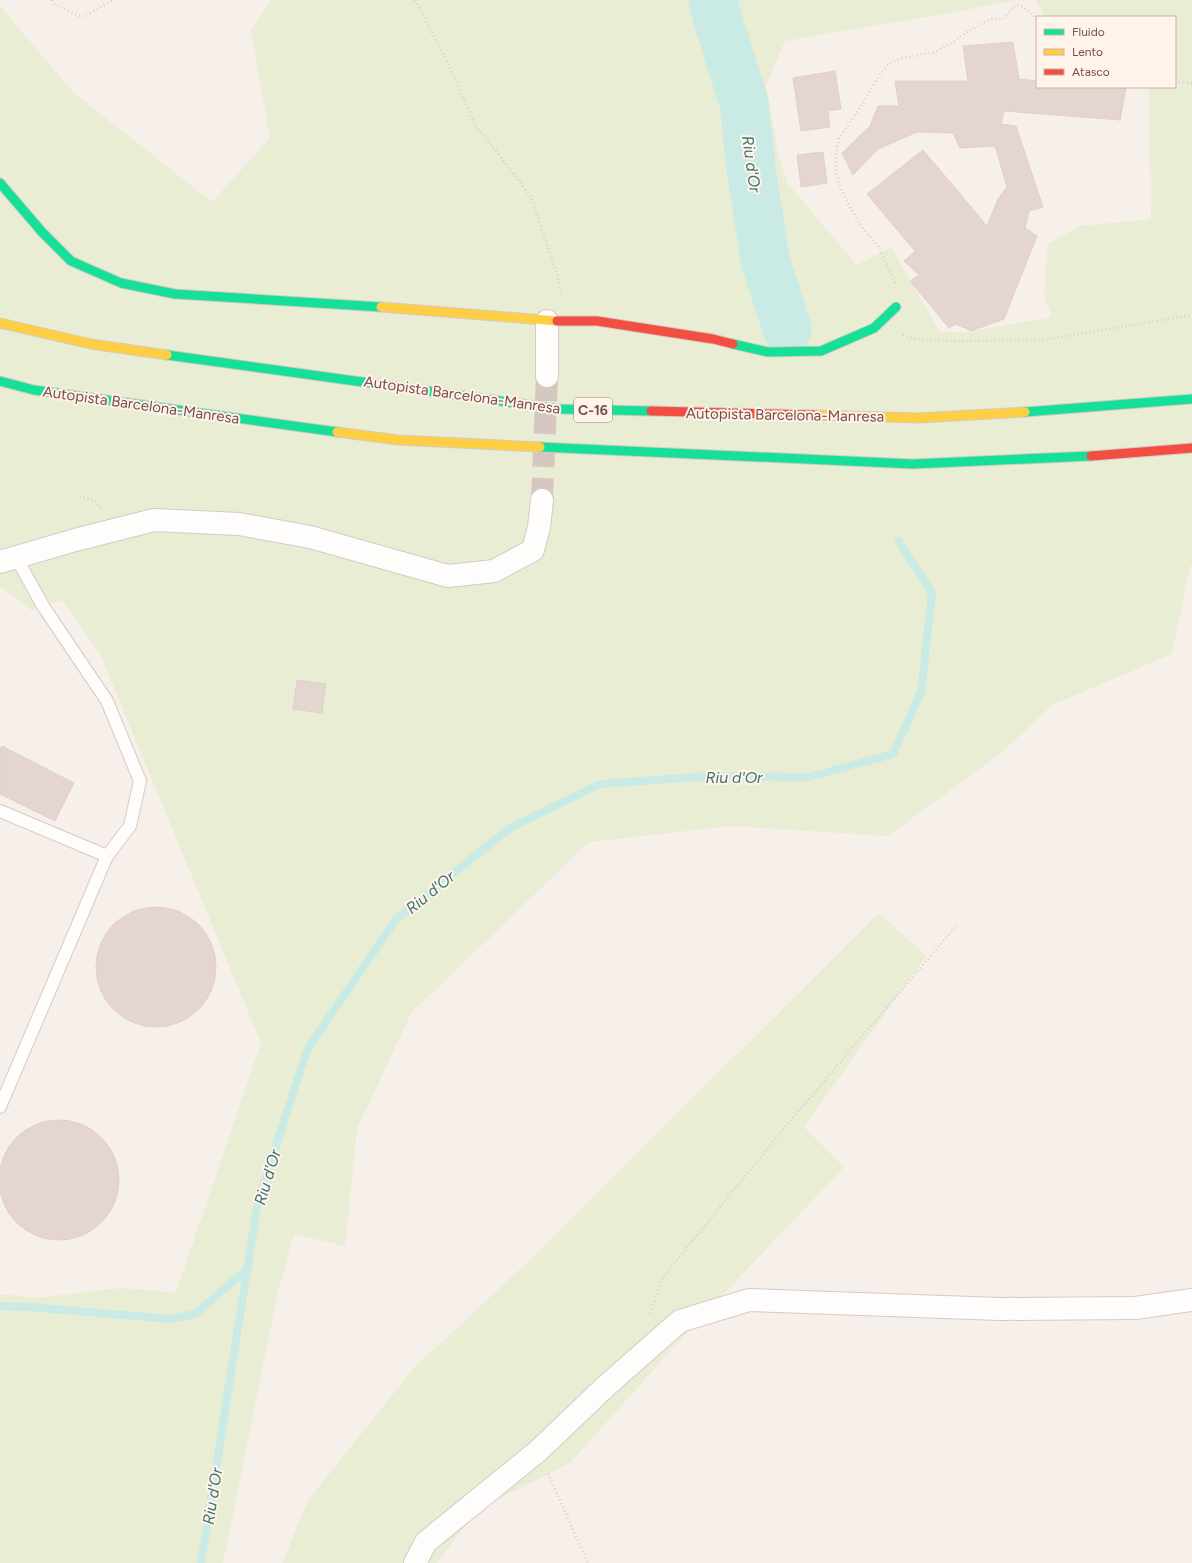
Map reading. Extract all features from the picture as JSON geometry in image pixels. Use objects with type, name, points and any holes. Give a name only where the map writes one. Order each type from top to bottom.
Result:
[{"type":"main road","points":[[0,183],[42,232],[71,261],[122,283],[175,294],[349,304],[557,321],[597,321],[713,340],[768,352],[821,351],[874,328],[896,307]]},
{"type":"main road","name":"Autopista Barcelona-Manresa","points":[[0,323],[91,344],[558,409],[919,418],[1051,412],[1192,399]]},
{"type":"main road","name":"Autopista Barcelona-Manresa","points":[[0,381],[34,390],[398,440],[913,464],[1059,458],[1192,448]]},
{"type":"street","points":[[547,376],[557,321]]},
{"type":"street","points":[[8,559],[154,520],[239,524],[310,537],[448,576],[494,571],[533,550],[542,500]]},
{"type":"street","points":[[415,1563],[426,1542],[538,1451],[605,1387],[680,1321],[749,1300],[1008,1309],[1135,1308],[1192,1300]]},
{"type":"lane","points":[[0,1108],[107,856],[130,826],[140,781],[107,701],[43,606],[8,559]]},
{"type":"lane","points":[[0,811],[107,856]]},
{"type":"path","points":[[52,0],[54,4],[81,17],[114,0]]},
{"type":"path","points":[[416,0],[446,59],[475,125],[531,198],[557,274],[557,321]]},
{"type":"path","points":[[896,307],[896,286],[885,259],[879,247],[861,226],[839,184],[836,170],[836,151],[839,139],[880,74],[889,64],[902,58],[929,54],[946,46],[990,19],[1003,19],[1016,5],[1022,6],[1028,10],[1036,21]]},
{"type":"path","points":[[1176,82],[1192,83]]},
{"type":"path","points":[[874,328],[895,332],[914,339],[958,341],[1043,340],[1192,316]]},
{"type":"path","points":[[659,1340],[650,1312],[663,1277],[786,1126],[957,925]]},
{"type":"path","points":[[538,1451],[562,1509],[588,1563]]},
{"type":"green space","points":[[271,0],[1015,0],[945,14],[785,41],[766,85],[778,152],[788,184],[857,265],[891,247],[940,332],[968,332],[1052,317],[1044,295],[1048,244],[1080,226],[1151,219],[1149,88],[1176,88],[1176,16],[1045,16],[1035,0],[1192,0],[1192,566],[1190,566],[1172,654],[1052,705],[1001,753],[888,836],[730,826],[589,842],[411,1013],[357,1129],[345,1246],[294,1234],[278,1292],[223,1563],[0,1563],[0,1294],[37,1298],[122,1288],[176,1293],[261,1043],[100,654],[62,600],[31,610],[0,586],[0,6],[74,93],[212,202],[270,138],[251,31]]},
{"type":"green space","points":[[879,913],[926,956],[804,1127],[844,1167],[683,1337],[570,1463],[477,1510],[437,1563],[283,1563],[302,1513],[310,1498],[413,1369],[532,1258]]},
{"type":"building","points":[[1013,42],[1019,79],[1036,81],[1036,88],[1126,88],[1120,120],[1004,111],[1001,124],[1016,126],[1043,207],[1029,211],[1025,228],[1037,236],[1004,319],[971,331],[956,324],[949,328],[910,281],[919,275],[904,261],[915,251],[867,194],[923,150],[987,226],[998,199],[1007,187],[995,146],[960,148],[953,133],[917,132],[878,149],[853,175],[842,153],[870,126],[878,106],[899,106],[895,81],[968,81],[963,46]]},
{"type":"building","points":[[835,71],[841,109],[828,111],[830,127],[801,131],[793,78]]},
{"type":"building","points":[[823,152],[827,183],[801,187],[797,155]]},
{"type":"building","points":[[297,680],[326,684],[322,713],[293,709]]},
{"type":"building","points":[[2,746],[74,783],[55,821],[0,794],[0,750]]},
{"type":"building","points":[[156,907],[168,908],[179,912],[189,917],[198,925],[206,934],[211,944],[215,955],[215,979],[211,990],[206,1000],[198,1009],[189,1017],[179,1022],[168,1026],[156,1027],[144,1026],[133,1022],[123,1017],[114,1009],[106,1000],[101,990],[97,979],[96,967],[97,955],[101,944],[106,934],[114,925],[123,917],[133,912],[144,908]]},
{"type":"building","points":[[59,1120],[82,1124],[102,1137],[115,1157],[119,1180],[115,1203],[102,1223],[82,1236],[59,1240],[36,1236],[16,1223],[3,1203],[-1,1180],[3,1157],[16,1137],[36,1124]]},
{"type":"waterway","name":"Riu d'Or","points":[[713,0],[744,103],[752,175],[765,259],[787,329]]},
{"type":"waterway","name":"Riu d'Or","points":[[201,1563],[258,1201],[307,1050],[396,919],[510,828],[600,784],[709,776],[809,777],[893,754],[921,692],[932,593],[899,541]]},
{"type":"waterway","points":[[0,1306],[29,1307],[170,1319],[195,1314],[247,1269]]},
{"type":"tunnel","points":[[542,500],[547,376]]},
{"type":"traffic: fast","points":[[0,183],[42,232],[71,261],[121,283],[175,294],[381,307]]},
{"type":"traffic: fast","points":[[733,344],[768,352],[821,351],[874,328],[896,307]]},
{"type":"traffic: fast","points":[[167,355],[558,409],[651,411]]},
{"type":"traffic: fast","points":[[0,381],[34,390],[337,432]]},
{"type":"traffic: fast","points":[[1025,412],[1192,399]]},
{"type":"traffic: fast","points":[[540,447],[913,464],[1091,456]]},
{"type":"traffic: slow","points":[[381,307],[557,321]]},
{"type":"traffic: slow","points":[[0,323],[91,344],[167,355]]},
{"type":"traffic: slow","points":[[813,415],[919,418],[1025,412]]},
{"type":"traffic: slow","points":[[337,432],[398,440],[540,447]]},
{"type":"traffic: jam","points":[[557,321],[597,321],[713,339],[733,344]]},
{"type":"traffic: jam","points":[[651,411],[813,415]]},
{"type":"traffic: jam","points":[[1091,456],[1192,448]]}]
